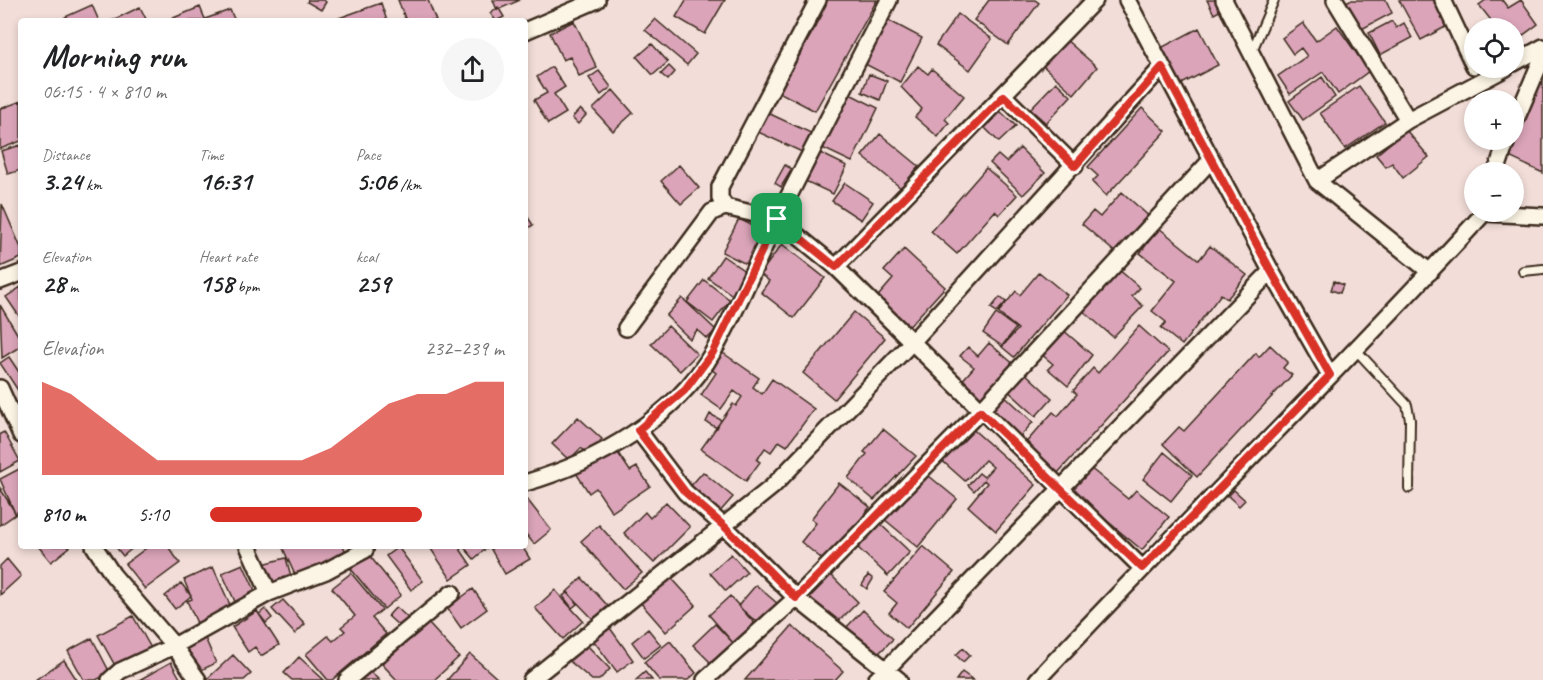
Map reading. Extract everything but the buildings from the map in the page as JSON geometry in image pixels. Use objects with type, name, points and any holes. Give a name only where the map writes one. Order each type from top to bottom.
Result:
[{"type":"street","points":[[528,30],[597,0]]},
{"type":"street","points":[[725,207],[720,198],[720,187],[818,0]]},
{"type":"street","points":[[528,482],[558,474],[638,430],[684,391],[713,352],[777,219],[889,0]]},
{"type":"street","points":[[836,267],[1095,0]]},
{"type":"street","points":[[1127,0],[1271,271],[1330,375]]},
{"type":"street","points":[[1224,0],[1317,181],[1430,272]]},
{"type":"street","points":[[1335,0],[1408,120]]},
{"type":"street","points":[[1443,0],[1464,44]]},
{"type":"street","points":[[1524,57],[1543,47]]},
{"type":"street","points":[[1524,101],[1543,56]]},
{"type":"street","points":[[531,680],[660,574],[725,527],[772,487],[914,341],[1075,166],[1162,67]]},
{"type":"street","points":[[1317,181],[1467,78]]},
{"type":"street","points":[[1004,96],[1075,166]]},
{"type":"street","points":[[705,680],[796,598],[980,411],[1211,160]]},
{"type":"street","points":[[626,328],[711,212],[725,207],[777,219],[836,267],[914,341],[980,411],[1142,568]]},
{"type":"street","points":[[1524,215],[1543,216]]},
{"type":"street","points":[[1037,680],[1142,568],[1330,375],[1357,351],[1475,222]]},
{"type":"street","points":[[638,430],[685,492],[725,527],[796,598],[887,677],[1061,488],[1271,271]]},
{"type":"street","points":[[0,281],[18,274]]},
{"type":"street","points":[[0,388],[18,428]]},
{"type":"street","points":[[96,549],[113,575],[174,646],[198,680]]},
{"type":"street","points":[[249,549],[269,593]]},
{"type":"street","points":[[110,680],[120,671],[174,646],[269,593],[326,571],[364,549]]},
{"type":"street","points":[[347,680],[452,593]]},
{"type":"lane","points":[[1251,52],[1274,0]]},
{"type":"lane","points":[[1523,271],[1543,269]]},
{"type":"lane","points":[[1357,351],[1407,405],[1410,420],[1409,488]]},
{"type":"route","points":[[1162,67],[1271,271],[1330,375],[1142,568],[980,411],[796,598],[725,527],[685,492],[638,430],[684,391],[713,352],[777,219],[836,267],[1004,96],[1075,166],[1162,67]]}]
